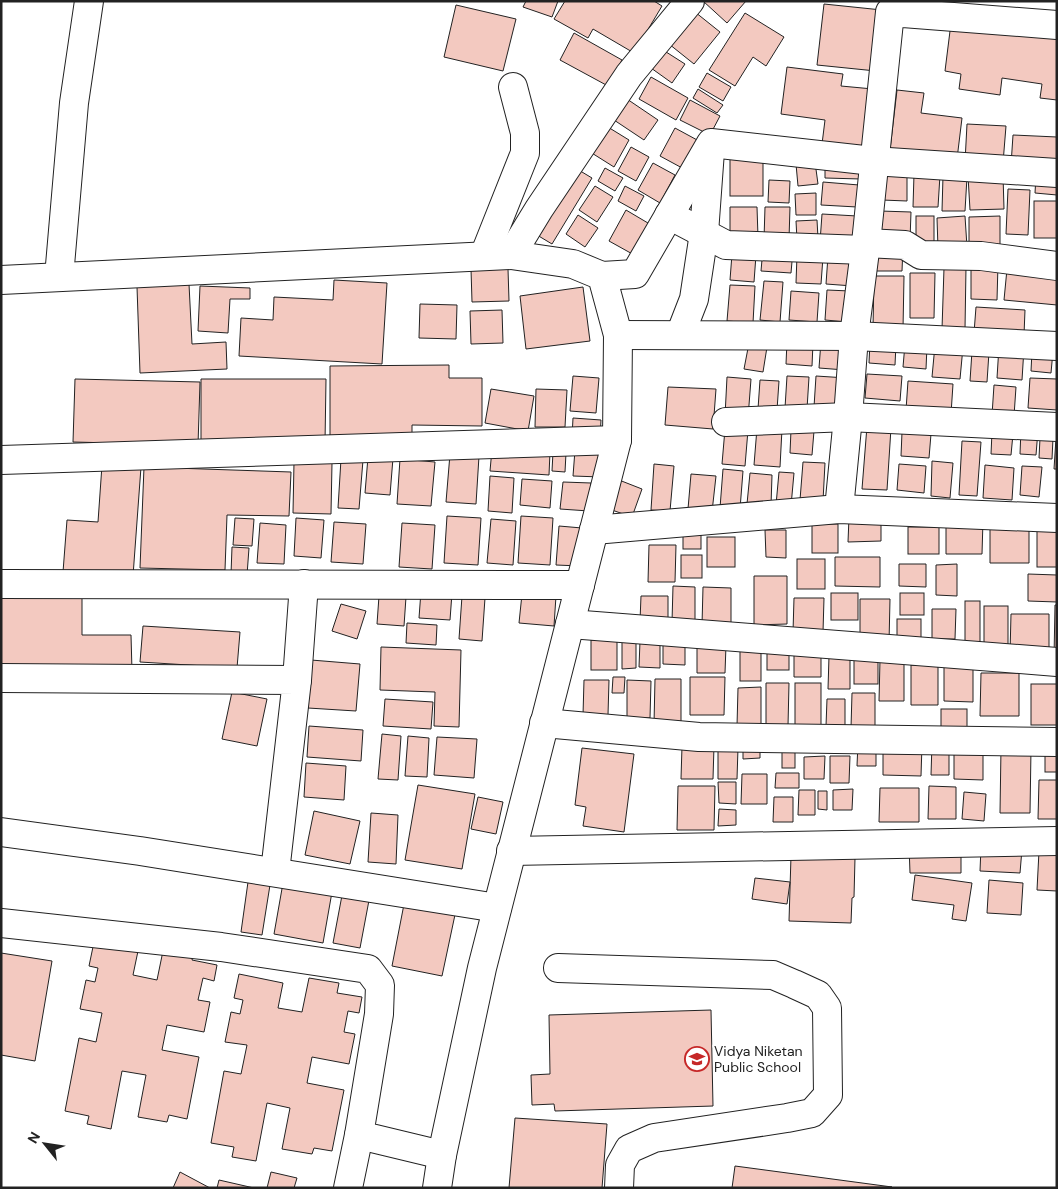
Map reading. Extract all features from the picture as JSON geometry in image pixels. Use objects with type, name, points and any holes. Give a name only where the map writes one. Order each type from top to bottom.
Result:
[{"type":"street","points":[[59,277],[74,103],[89,1]]},
{"type":"street","points":[[511,255],[539,209],[629,75],[690,1]]},
{"type":"street","points":[[839,509],[854,336],[889,7],[1057,25]]},
{"type":"street","points":[[484,256],[525,153],[524,133],[513,88]]},
{"type":"street","points":[[1,280],[511,255],[573,264],[602,276],[635,274],[711,143]]},
{"type":"street","points":[[711,143],[873,161],[1057,173]]},
{"type":"street","points":[[680,335],[694,299],[704,233],[711,143]]},
{"type":"street","points":[[669,215],[726,245],[905,245],[922,255],[981,256],[1057,266]]},
{"type":"street","points":[[437,1188],[442,1155],[482,968],[617,440],[618,335],[602,276]]},
{"type":"street","points":[[618,335],[854,336],[1057,346]]},
{"type":"street","points":[[726,422],[848,417],[1057,427]]},
{"type":"street","points":[[1,460],[617,440]]},
{"type":"street","points":[[594,530],[839,509],[1057,518]]},
{"type":"street","points":[[1,584],[580,585]]},
{"type":"street","points":[[276,872],[297,680],[304,584]]},
{"type":"street","points":[[570,624],[1057,662]]},
{"type":"street","points":[[1,678],[297,680]]},
{"type":"street","points":[[544,723],[699,737],[1057,742]]},
{"type":"street","points":[[1,832],[140,851],[497,908]]},
{"type":"street","points":[[511,851],[1057,841]]},
{"type":"street","points":[[1,923],[221,947],[368,969],[380,985],[379,1014],[359,1135],[348,1188]]},
{"type":"street","points":[[558,968],[773,975],[818,995],[827,1008],[828,1095],[812,1113],[654,1138],[629,1149],[620,1165],[619,1188]]},
{"type":"street","points":[[359,1135],[442,1155]]},
{"type":"building","points":[[526,1],[558,1],[552,17],[523,7]]},
{"type":"building","points":[[565,1],[654,1],[662,6],[634,53],[593,29],[588,38],[554,19]]},
{"type":"building","points":[[703,1],[746,1],[727,23]]},
{"type":"building","points":[[824,4],[882,10],[876,71],[817,65]]},
{"type":"building","points":[[456,5],[516,19],[503,71],[444,57]]},
{"type":"building","points":[[695,12],[720,32],[694,64],[669,44]]},
{"type":"building","points":[[745,13],[784,37],[766,66],[753,57],[735,86],[709,70]]},
{"type":"building","points":[[951,23],[1057,39],[1057,100],[1040,98],[1042,84],[1002,78],[1000,95],[959,89],[961,74],[945,71]]},
{"type":"building","points":[[574,33],[622,60],[608,86],[560,60]]},
{"type":"building","points":[[663,50],[685,64],[672,83],[651,68]]},
{"type":"building","points":[[787,67],[843,74],[841,86],[873,89],[865,150],[822,144],[825,120],[781,114]]},
{"type":"building","points":[[707,73],[731,87],[723,101],[699,87]]},
{"type":"building","points":[[651,77],[688,98],[676,120],[639,99]]},
{"type":"building","points":[[698,89],[723,105],[717,113],[693,98]]},
{"type":"building","points":[[897,90],[924,93],[921,113],[962,118],[957,159],[890,150]]},
{"type":"building","points":[[624,97],[658,120],[644,140],[611,118]]},
{"type":"building","points":[[690,100],[720,116],[710,135],[680,120]]},
{"type":"building","points":[[603,124],[629,140],[614,167],[587,150]]},
{"type":"building","points":[[967,124],[1006,126],[1003,163],[965,162]]},
{"type":"building","points":[[675,128],[699,141],[684,169],[660,156]]},
{"type":"building","points":[[1013,135],[1057,137],[1057,167],[1011,165]]},
{"type":"building","points":[[631,147],[649,157],[636,181],[618,171]]},
{"type":"building","points":[[730,153],[763,153],[763,196],[730,196]]},
{"type":"building","points":[[815,162],[818,184],[798,186],[796,164]]},
{"type":"building","points":[[653,163],[675,175],[660,203],[638,190]]},
{"type":"building","points":[[825,164],[861,165],[861,179],[825,178]]},
{"type":"building","points":[[605,168],[623,178],[615,191],[598,181]]},
{"type":"building","points":[[577,169],[592,178],[552,244],[537,235]]},
{"type":"building","points":[[883,171],[907,171],[907,201],[882,200]]},
{"type":"building","points":[[914,174],[940,175],[938,207],[913,207]]},
{"type":"building","points":[[1003,175],[1004,209],[970,210],[968,176]]},
{"type":"building","points":[[943,176],[967,177],[965,211],[942,211]]},
{"type":"building","points":[[1036,176],[1057,178],[1057,195],[1035,193]]},
{"type":"building","points":[[769,180],[790,181],[789,203],[768,202]]},
{"type":"building","points":[[823,182],[859,185],[857,207],[821,205]]},
{"type":"building","points":[[595,186],[613,197],[597,222],[579,210]]},
{"type":"building","points":[[625,186],[644,196],[636,211],[618,201]]},
{"type":"building","points":[[1008,189],[1030,190],[1028,235],[1006,234]]},
{"type":"building","points":[[816,193],[816,215],[796,215],[795,194]]},
{"type":"building","points":[[1034,201],[1057,201],[1057,238],[1034,238]]},
{"type":"building","points":[[730,207],[757,207],[758,237],[730,238]]},
{"type":"building","points":[[765,207],[790,207],[789,239],[764,239]]},
{"type":"building","points":[[626,210],[653,226],[636,256],[609,241]]},
{"type":"building","points":[[880,211],[911,212],[910,240],[878,239]]},
{"type":"building","points":[[822,214],[857,216],[856,245],[820,242]]},
{"type":"building","points":[[578,215],[598,228],[585,247],[566,234]]},
{"type":"building","points":[[916,216],[934,216],[934,246],[916,246]]},
{"type":"building","points":[[965,216],[967,247],[938,249],[937,218]]},
{"type":"building","points":[[1000,216],[1000,251],[969,251],[969,217]]},
{"type":"building","points":[[817,220],[818,238],[797,240],[796,221]]},
{"type":"building","points":[[875,247],[903,247],[902,271],[875,271]]},
{"type":"building","points":[[763,248],[793,250],[791,273],[761,271]]},
{"type":"building","points":[[732,254],[756,255],[754,282],[730,280]]},
{"type":"building","points":[[797,255],[823,257],[821,284],[796,283]]},
{"type":"building","points":[[828,256],[855,257],[853,286],[826,284]]},
{"type":"building","points":[[971,264],[998,264],[997,300],[971,299]]},
{"type":"building","points":[[966,267],[965,329],[942,329],[944,268]]},
{"type":"building","points":[[471,269],[508,269],[509,301],[472,302]]},
{"type":"building","points":[[1007,269],[1057,273],[1057,305],[1004,300]]},
{"type":"building","points":[[910,273],[935,273],[934,318],[910,318]]},
{"type":"building","points":[[874,276],[904,276],[903,329],[873,328]]},
{"type":"building","points":[[334,280],[387,283],[382,364],[239,356],[241,318],[273,320],[274,297],[333,300]]},
{"type":"building","points":[[764,281],[783,282],[780,322],[760,320]]},
{"type":"building","points":[[189,284],[192,344],[226,342],[227,369],[140,373],[137,287]]},
{"type":"building","points":[[730,285],[755,286],[753,323],[727,321]]},
{"type":"building","points":[[200,286],[250,288],[250,299],[230,299],[228,333],[198,331]]},
{"type":"building","points":[[583,287],[590,341],[526,349],[520,296]]},
{"type":"building","points":[[827,290],[850,291],[848,322],[825,320]]},
{"type":"building","points":[[791,291],[819,293],[817,322],[789,320]]},
{"type":"building","points":[[420,304],[457,305],[456,339],[419,338]]},
{"type":"building","points":[[976,307],[1025,310],[1024,335],[974,333]]},
{"type":"building","points":[[502,310],[503,343],[471,344],[470,311]]},
{"type":"building","points":[[787,341],[813,343],[812,366],[786,364]]},
{"type":"building","points":[[821,341],[847,343],[845,370],[819,368]]},
{"type":"building","points":[[870,342],[896,344],[895,365],[869,363]]},
{"type":"building","points":[[749,343],[767,347],[763,372],[744,369]]},
{"type":"building","points":[[905,344],[927,346],[926,369],[903,367]]},
{"type":"building","points":[[935,345],[963,347],[960,379],[932,377]]},
{"type":"building","points":[[999,346],[1024,348],[1022,380],[997,378]]},
{"type":"building","points":[[972,351],[989,352],[987,382],[970,381]]},
{"type":"building","points":[[1032,351],[1053,351],[1051,373],[1031,371]]},
{"type":"building","points":[[449,365],[449,378],[482,378],[482,426],[412,425],[412,436],[330,437],[330,366]]},
{"type":"building","points":[[867,374],[902,376],[900,401],[865,398]]},
{"type":"building","points":[[573,376],[599,378],[596,413],[570,411]]},
{"type":"building","points":[[787,376],[809,377],[807,409],[785,408]]},
{"type":"building","points":[[816,376],[847,378],[845,409],[814,407]]},
{"type":"building","points":[[727,377],[751,379],[748,418],[725,416]]},
{"type":"building","points":[[1030,378],[1057,379],[1057,410],[1028,408]]},
{"type":"building","points":[[75,379],[200,382],[198,445],[73,442]]},
{"type":"building","points":[[201,379],[326,379],[325,443],[201,448]]},
{"type":"building","points":[[760,380],[779,381],[777,410],[758,409]]},
{"type":"building","points":[[908,381],[953,384],[951,414],[906,410]]},
{"type":"building","points":[[994,385],[1016,387],[1014,416],[992,415]]},
{"type":"building","points":[[668,387],[716,389],[713,429],[665,425]]},
{"type":"building","points":[[491,389],[534,396],[528,431],[485,423]]},
{"type":"building","points":[[536,389],[567,390],[565,427],[535,427]]},
{"type":"building","points":[[573,418],[601,420],[600,439],[572,437]]},
{"type":"building","points":[[867,426],[891,428],[887,490],[862,489]]},
{"type":"building","points":[[757,428],[782,429],[780,467],[754,465]]},
{"type":"building","points":[[725,429],[748,430],[745,466],[722,464]]},
{"type":"building","points":[[1021,429],[1038,430],[1036,455],[1020,454]]},
{"type":"building","points":[[791,430],[814,431],[812,455],[790,453]]},
{"type":"building","points":[[902,432],[931,434],[929,458],[901,456]]},
{"type":"building","points":[[992,432],[1013,434],[1011,455],[991,454]]},
{"type":"building","points":[[1040,438],[1053,438],[1052,459],[1039,458]]},
{"type":"building","points":[[1056,438],[1057,469],[1054,469]]},
{"type":"building","points":[[962,441],[981,442],[977,496],[959,495]]},
{"type":"building","points":[[492,449],[550,452],[549,475],[490,471]]},
{"type":"building","points":[[575,450],[603,451],[601,477],[573,476]]},
{"type":"building","points":[[553,452],[566,453],[565,472],[552,471]]},
{"type":"building","points":[[450,454],[479,456],[476,504],[446,502]]},
{"type":"building","points":[[368,457],[393,458],[390,495],[365,493]]},
{"type":"building","points":[[341,459],[363,460],[359,509],[338,508]]},
{"type":"building","points":[[400,459],[435,462],[431,506],[397,504]]},
{"type":"building","points":[[932,461],[953,463],[950,498],[931,496]]},
{"type":"building","points":[[294,462],[332,463],[331,514],[293,513]]},
{"type":"building","points":[[803,462],[825,463],[823,501],[800,500]]},
{"type":"building","points":[[654,464],[674,466],[670,511],[651,510]]},
{"type":"building","points":[[899,464],[926,466],[924,493],[897,490]]},
{"type":"building","points":[[102,465],[141,467],[133,576],[63,572],[67,520],[98,522]]},
{"type":"building","points":[[985,465],[1014,468],[1012,500],[983,498]]},
{"type":"building","points":[[1022,466],[1042,467],[1039,497],[1020,495]]},
{"type":"building","points":[[144,467],[291,472],[289,516],[227,515],[225,570],[140,568]]},
{"type":"building","points":[[723,469],[743,471],[740,509],[720,508]]},
{"type":"building","points":[[779,472],[794,473],[791,506],[776,505]]},
{"type":"building","points":[[750,473],[772,475],[771,506],[747,504]]},
{"type":"building","points":[[691,474],[716,476],[712,512],[688,509]]},
{"type":"building","points":[[490,476],[514,478],[512,513],[488,511]]},
{"type":"building","points":[[522,479],[552,481],[550,508],[520,505]]},
{"type":"building","points":[[619,480],[642,489],[632,517],[609,509]]},
{"type":"building","points":[[563,482],[591,483],[589,511],[560,509]]},
{"type":"building","points":[[447,516],[481,518],[478,565],[444,563]]},
{"type":"building","points":[[521,516],[553,518],[550,565],[518,563]]},
{"type":"building","points":[[849,517],[881,517],[881,541],[848,542]]},
{"type":"building","points":[[235,518],[254,519],[252,546],[233,545]]},
{"type":"building","points":[[296,518],[324,520],[321,558],[294,556]]},
{"type":"building","points":[[491,519],[516,521],[513,565],[487,563]]},
{"type":"building","points":[[946,520],[983,520],[982,554],[946,554]]},
{"type":"building","points":[[334,522],[366,524],[363,564],[331,562]]},
{"type":"building","points":[[260,523],[286,525],[284,564],[257,563]]},
{"type":"building","points":[[402,523],[435,525],[432,569],[399,567]]},
{"type":"building","points":[[812,524],[838,524],[838,553],[812,553]]},
{"type":"building","points":[[990,525],[1029,526],[1029,563],[990,563]]},
{"type":"building","points":[[559,526],[582,528],[580,566],[556,565]]},
{"type":"building","points":[[1037,526],[1057,526],[1057,567],[1037,567]]},
{"type":"building","points":[[908,527],[939,527],[939,554],[908,554]]},
{"type":"building","points":[[765,530],[786,530],[786,558],[766,557]]},
{"type":"building","points":[[683,531],[701,531],[701,549],[683,549]]},
{"type":"building","points":[[707,537],[735,537],[735,567],[707,567]]},
{"type":"building","points":[[649,545],[676,545],[675,582],[648,582]]},
{"type":"building","points":[[232,547],[249,548],[247,575],[231,574]]},
{"type":"building","points":[[681,555],[702,555],[702,578],[681,578]]},
{"type":"building","points":[[835,557],[880,557],[880,587],[835,586]]},
{"type":"building","points":[[797,559],[825,559],[825,589],[797,589]]},
{"type":"building","points":[[899,564],[926,564],[926,587],[899,586]]},
{"type":"building","points":[[957,564],[957,596],[936,595],[936,565]]},
{"type":"building","points":[[1028,574],[1057,575],[1057,602],[1028,601]]},
{"type":"building","points":[[754,576],[787,576],[787,624],[754,625]]},
{"type":"building","points":[[673,586],[695,587],[695,622],[672,622]]},
{"type":"building","points":[[703,587],[731,588],[731,625],[702,625]]},
{"type":"building","points":[[421,591],[452,593],[450,620],[419,618]]},
{"type":"building","points":[[82,593],[82,635],[131,635],[132,671],[1,672],[1,594]]},
{"type":"building","points":[[831,593],[858,593],[858,620],[831,620]]},
{"type":"building","points":[[900,593],[924,593],[924,615],[900,615]]},
{"type":"building","points":[[522,594],[556,596],[554,626],[519,623]]},
{"type":"building","points":[[379,596],[406,597],[404,626],[377,624]]},
{"type":"building","points":[[462,596],[485,598],[482,641],[459,639]]},
{"type":"building","points":[[641,596],[668,596],[668,622],[640,621]]},
{"type":"building","points":[[794,598],[824,598],[823,632],[793,632]]},
{"type":"building","points":[[860,599],[890,599],[889,643],[860,643]]},
{"type":"building","points":[[965,601],[980,601],[980,642],[965,642]]},
{"type":"building","points":[[341,604],[366,611],[357,639],[332,631]]},
{"type":"building","points":[[1055,605],[1057,605],[1057,658],[1054,658]]},
{"type":"building","points":[[984,606],[1008,606],[1008,646],[984,646]]},
{"type":"building","points":[[932,609],[956,609],[955,639],[932,639]]},
{"type":"building","points":[[1011,614],[1049,614],[1049,654],[1010,654]]},
{"type":"building","points":[[897,619],[921,619],[921,643],[897,643]]},
{"type":"building","points":[[407,623],[437,625],[436,645],[406,643]]},
{"type":"building","points":[[143,626],[240,632],[237,668],[140,662]]},
{"type":"building","points":[[591,640],[617,640],[617,670],[591,670]]},
{"type":"building","points":[[622,640],[636,640],[636,668],[622,669]]},
{"type":"building","points":[[660,640],[660,668],[639,667],[640,641]]},
{"type":"building","points":[[663,644],[685,644],[685,665],[663,664]]},
{"type":"building","points":[[697,645],[726,645],[725,673],[697,673]]},
{"type":"building","points":[[740,646],[761,646],[761,681],[740,681]]},
{"type":"building","points":[[381,647],[461,650],[459,727],[434,726],[435,692],[380,690]]},
{"type":"building","points":[[767,648],[789,648],[789,670],[767,670]]},
{"type":"building","points":[[794,650],[821,651],[821,677],[794,677]]},
{"type":"building","points":[[829,656],[850,656],[850,689],[828,689]]},
{"type":"building","points":[[854,656],[878,656],[878,684],[854,684]]},
{"type":"building","points":[[311,660],[360,664],[356,711],[308,708]]},
{"type":"building","points":[[880,660],[904,660],[904,701],[879,701]]},
{"type":"building","points":[[911,665],[938,666],[938,705],[911,705]]},
{"type":"building","points":[[944,666],[973,666],[973,702],[944,701]]},
{"type":"building","points":[[981,673],[1019,673],[1019,716],[980,716]]},
{"type":"building","points":[[613,677],[625,677],[624,693],[612,693]]},
{"type":"building","points":[[690,677],[725,677],[724,715],[690,715]]},
{"type":"building","points":[[655,679],[681,679],[681,724],[654,724]]},
{"type":"building","points":[[584,680],[609,680],[608,715],[583,715]]},
{"type":"building","points":[[627,680],[651,681],[650,718],[627,718]]},
{"type":"building","points":[[766,683],[789,683],[788,726],[766,726]]},
{"type":"building","points":[[795,683],[821,683],[821,726],[795,726]]},
{"type":"building","points":[[1031,684],[1057,684],[1057,725],[1031,725]]},
{"type":"building","points":[[761,687],[761,727],[737,726],[738,688]]},
{"type":"building","points":[[232,692],[267,699],[257,746],[222,739]]},
{"type":"building","points":[[852,693],[875,693],[875,729],[851,728]]},
{"type":"building","points":[[385,699],[433,702],[431,729],[383,726]]},
{"type":"building","points":[[827,699],[845,699],[845,726],[826,726]]},
{"type":"building","points":[[941,709],[967,709],[967,728],[941,728]]},
{"type":"building","points":[[309,726],[363,730],[361,761],[307,757]]},
{"type":"building","points":[[382,734],[401,736],[398,780],[378,779]]},
{"type":"building","points":[[408,736],[429,738],[427,777],[405,776]]},
{"type":"building","points":[[437,737],[477,739],[474,778],[434,775]]},
{"type":"building","points":[[782,741],[795,741],[795,768],[782,768]]},
{"type":"building","points":[[858,743],[876,743],[876,766],[857,766]]},
{"type":"building","points":[[932,743],[949,743],[949,775],[931,775]]},
{"type":"building","points":[[743,744],[760,745],[760,758],[743,759]]},
{"type":"building","points":[[883,745],[922,745],[921,776],[883,775]]},
{"type":"building","points":[[682,746],[714,746],[713,779],[681,779]]},
{"type":"building","points":[[1045,747],[1057,747],[1057,772],[1045,772]]},
{"type":"building","points":[[582,748],[634,754],[624,832],[583,826],[586,807],[575,805]]},
{"type":"building","points":[[718,748],[738,748],[737,779],[718,779]]},
{"type":"building","points":[[1001,748],[1031,749],[1030,813],[1000,813]]},
{"type":"building","points":[[983,750],[983,780],[954,779],[954,751]]},
{"type":"building","points":[[825,756],[824,779],[804,779],[804,757]]},
{"type":"building","points":[[830,756],[850,756],[849,783],[830,783]]},
{"type":"building","points":[[306,763],[346,766],[344,800],[304,797]]},
{"type":"building","points":[[776,773],[799,773],[799,788],[775,788]]},
{"type":"building","points":[[742,774],[767,774],[767,804],[741,804]]},
{"type":"building","points":[[1039,780],[1057,780],[1057,819],[1038,819]]},
{"type":"building","points":[[718,782],[736,782],[736,804],[719,803]]},
{"type":"building","points":[[418,785],[475,794],[462,869],[405,860]]},
{"type":"building","points":[[678,786],[715,786],[714,830],[677,830]]},
{"type":"building","points":[[929,786],[956,787],[956,819],[928,819]]},
{"type":"building","points":[[880,788],[919,788],[919,822],[879,822]]},
{"type":"building","points":[[853,789],[852,810],[833,810],[833,790]]},
{"type":"building","points":[[799,790],[815,790],[815,815],[798,815]]},
{"type":"building","points":[[818,791],[827,791],[827,810],[818,809]]},
{"type":"building","points":[[964,792],[986,794],[984,821],[962,819]]},
{"type":"building","points":[[478,797],[503,802],[496,834],[471,829]]},
{"type":"building","points":[[774,797],[793,797],[793,822],[773,822]]},
{"type":"building","points":[[719,809],[736,810],[736,825],[718,826]]},
{"type":"building","points":[[314,811],[360,821],[350,864],[305,855]]},
{"type":"building","points":[[371,813],[398,815],[396,864],[368,862]]},
{"type":"building","points":[[909,845],[961,845],[961,873],[910,873]]},
{"type":"building","points":[[981,847],[1022,849],[1020,873],[980,871]]},
{"type":"building","points":[[1039,851],[1057,852],[1057,891],[1037,890]]},
{"type":"building","points":[[791,856],[855,858],[851,923],[789,921]]},
{"type":"building","points":[[915,875],[972,883],[966,921],[952,919],[954,905],[912,900]]},
{"type":"building","points":[[755,878],[790,882],[787,904],[752,899]]},
{"type":"building","points":[[989,880],[1023,883],[1021,915],[987,913]]},
{"type":"building","points":[[248,882],[270,885],[262,935],[241,932]]},
{"type":"building","points":[[283,883],[332,892],[323,943],[274,934]]},
{"type":"building","points":[[343,890],[370,895],[360,948],[333,943]]},
{"type":"building","points":[[405,899],[456,910],[442,976],[392,966]]},
{"type":"building","points":[[94,942],[138,951],[133,975],[157,980],[164,946],[194,951],[192,960],[217,965],[214,981],[203,978],[198,1000],[210,1002],[204,1032],[167,1025],[162,1050],[199,1057],[187,1119],[169,1115],[167,1122],[138,1117],[146,1075],[122,1071],[111,1129],[87,1124],[89,1116],[65,1111],[79,1038],[96,1042],[102,1013],[80,1009],[86,980],[95,982],[98,968],[89,966]]},
{"type":"building","points":[[1,953],[52,961],[35,1061],[1,1055]]},
{"type":"building","points":[[239,974],[283,983],[278,1008],[302,1012],[309,978],[339,983],[337,993],[362,997],[359,1013],[348,1011],[344,1032],[355,1034],[349,1064],[312,1057],[307,1083],[344,1090],[332,1151],[314,1148],[312,1154],[282,1149],[290,1108],[267,1103],[256,1161],[232,1157],[234,1147],[211,1143],[224,1071],[241,1074],[247,1045],[225,1042],[231,1012],[240,1014],[243,1000],[234,998]]},
{"type":"building","points":[[711,1010],[713,1106],[555,1111],[554,1104],[532,1105],[531,1075],[550,1074],[549,1015]]},
{"type":"building","points":[[515,1118],[607,1124],[602,1188],[509,1188]]},
{"type":"building","points":[[735,1166],[892,1187],[732,1188]]},
{"type":"building","points":[[180,1172],[210,1188],[173,1188]]},
{"type":"building","points":[[271,1172],[297,1178],[294,1188],[267,1188]]},
{"type":"building","points":[[219,1180],[254,1188],[217,1188]]},
{"type":"place","name":"Vidya Niketan Public School","points":[[697,1059]]}]
